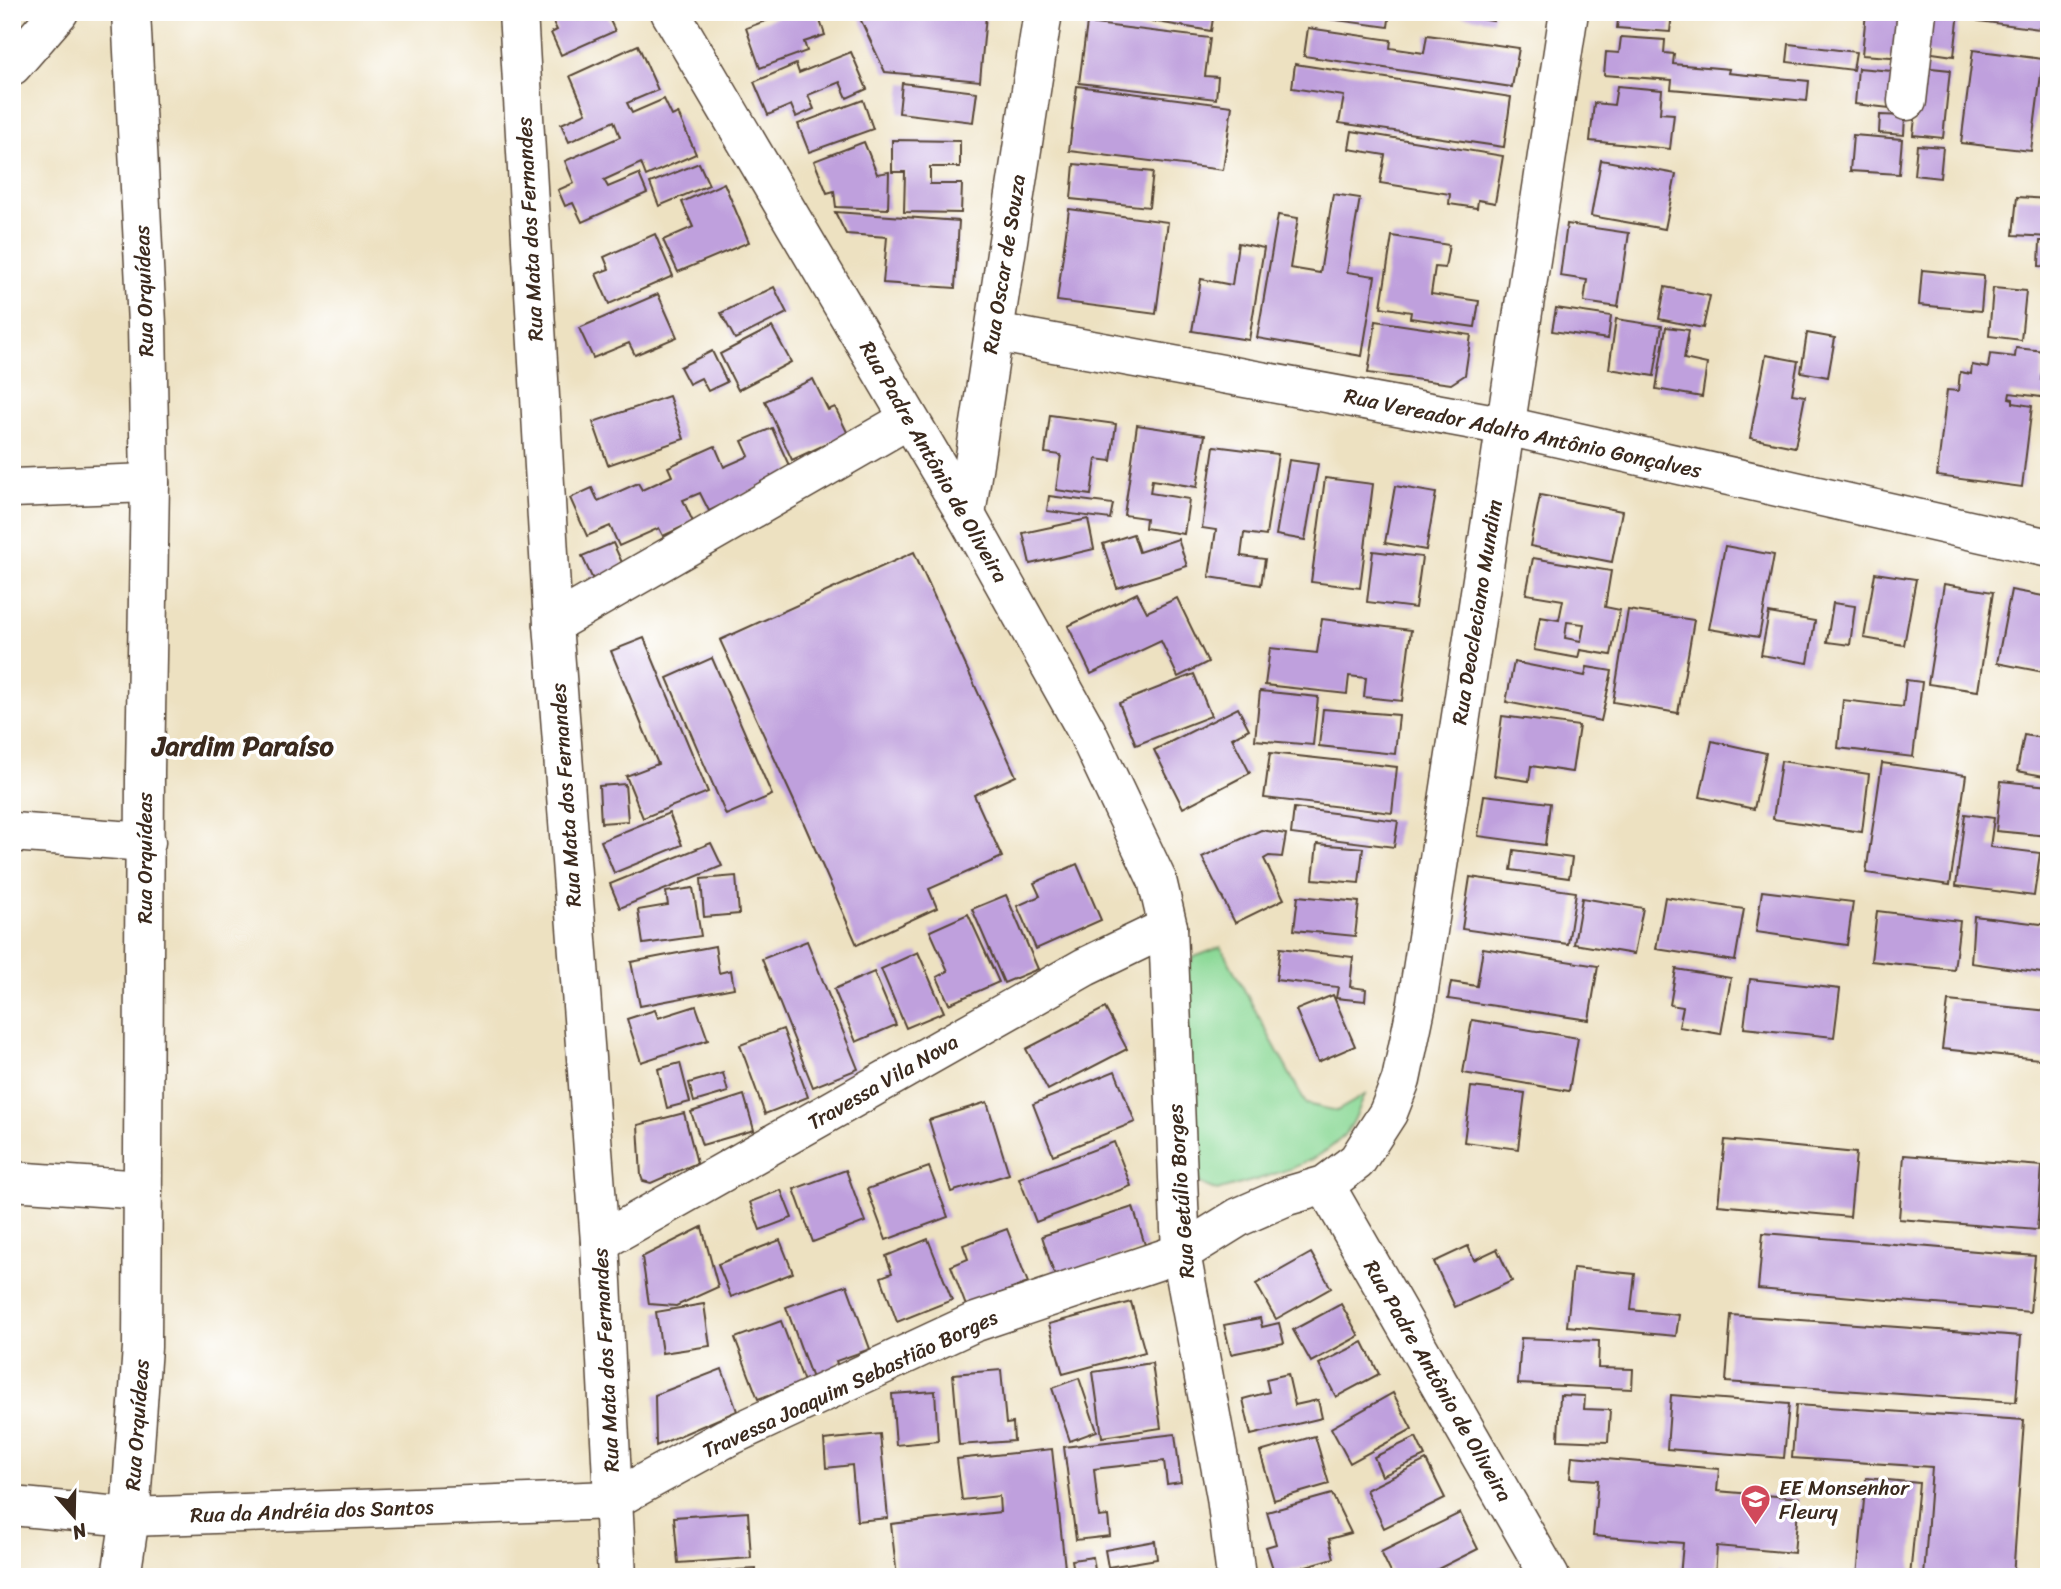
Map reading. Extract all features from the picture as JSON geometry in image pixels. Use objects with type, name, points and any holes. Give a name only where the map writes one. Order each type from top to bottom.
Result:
[{"type":"street","points":[[12,65],[59,12]]},
{"type":"street","name":"Rua Orquídeas","points":[[121,1577],[130,1517],[142,1347],[150,483],[147,324],[131,12]]},
{"type":"street","name":"Rua Mata dos Fernandes","points":[[518,12],[553,624],[600,1242],[617,1577]]},
{"type":"street","name":"Rua Padre Antônio de Oliveira","points":[[670,12],[966,515],[1086,730],[1157,880],[1168,927]]},
{"type":"street","name":"Rua Oscar de Souza","points":[[966,515],[1043,12]]},
{"type":"street","name":"Rua Deocleciano Mundim","points":[[1325,1185],[1357,1161],[1388,1112],[1401,1080],[1417,1003],[1569,12]]},
{"type":"street","points":[[1907,100],[1917,12]]},
{"type":"street","name":"Rua Vereador Adalto Antônio Gonçalves","points":[[994,332],[1506,426],[2049,548]]},
{"type":"street","points":[[553,624],[909,419]]},
{"type":"street","points":[[12,488],[150,483]]},
{"type":"street","points":[[12,832],[146,842]]},
{"type":"street","name":"Travessa Vila Nova","points":[[600,1242],[1085,967],[1168,927]]},
{"type":"street","name":"Rua Getúlio Borges","points":[[1168,927],[1181,1253],[1226,1497],[1236,1577]]},
{"type":"street","points":[[12,1181],[143,1190]]},
{"type":"street","name":"Rua Padre Antônio de Oliveira","points":[[1325,1185],[1550,1577]]},
{"type":"street","name":"Travessa Joaquim Sebastião Borges","points":[[613,1500],[726,1438],[973,1323],[1181,1253],[1238,1217],[1287,1196],[1325,1185]]},
{"type":"street","name":"Rua da Andréia dos Santos","points":[[12,1506],[130,1517],[613,1500]]},
{"type":"green space","points":[[1221,947],[1306,1104],[1337,1111],[1365,1095],[1352,1124],[1341,1139],[1326,1151],[1272,1175],[1217,1191],[1199,1183],[1180,984],[1194,957]]},
{"type":"building","points":[[557,12],[575,12],[579,20],[596,12],[606,12],[615,31],[561,55],[551,33],[557,30],[550,16]]},
{"type":"building","points":[[790,12],[817,12],[825,35],[804,42],[807,51],[760,68],[746,28]]},
{"type":"building","points":[[857,12],[956,12],[986,15],[980,81],[885,72]]},
{"type":"building","points":[[1098,12],[1214,12],[1211,31]]},
{"type":"building","points":[[1307,12],[1390,12],[1388,27],[1306,16]]},
{"type":"building","points":[[1439,12],[1494,12],[1493,21]]},
{"type":"building","points":[[1619,12],[1672,12],[1670,32],[1617,28]]},
{"type":"building","points":[[1866,12],[1909,12],[1905,58],[1862,55]]},
{"type":"building","points":[[1930,12],[1959,12],[1954,56],[1925,52]]},
{"type":"building","points":[[1979,12],[2049,12],[2048,30],[1978,21]]},
{"type":"building","points":[[1087,23],[1210,38],[1205,76],[1218,77],[1216,99],[1079,83]]},
{"type":"building","points":[[1308,28],[1391,40],[1390,48],[1424,53],[1427,35],[1519,48],[1512,87],[1304,56]]},
{"type":"building","points":[[1621,37],[1665,40],[1664,53],[1674,54],[1673,64],[1729,69],[1728,73],[1809,81],[1807,101],[1671,89],[1672,80],[1604,75],[1606,52],[1619,53]]},
{"type":"building","points":[[1789,44],[1856,52],[1853,70],[1787,62]]},
{"type":"building","points":[[638,45],[658,90],[627,103],[632,113],[664,99],[672,116],[678,113],[696,154],[646,176],[641,163],[604,180],[608,187],[639,174],[647,193],[582,222],[573,203],[565,206],[558,190],[574,183],[565,161],[620,137],[614,121],[569,142],[561,124],[586,113],[570,76]]},
{"type":"building","points":[[1973,50],[2043,59],[2031,151],[1961,143]]},
{"type":"building","points":[[851,52],[867,89],[847,98],[840,82],[808,95],[814,109],[796,117],[791,105],[768,115],[754,82],[796,64],[799,73]]},
{"type":"building","points":[[1295,64],[1511,97],[1504,147],[1339,123],[1344,96],[1292,88]]},
{"type":"building","points":[[1921,67],[1950,70],[1943,138],[1913,135]]},
{"type":"building","points":[[1858,68],[1903,72],[1898,109],[1855,104]]},
{"type":"building","points":[[902,83],[977,92],[973,122],[899,113]]},
{"type":"building","points":[[1077,86],[1232,106],[1223,170],[1069,151]]},
{"type":"building","points":[[1617,86],[1662,90],[1660,113],[1674,114],[1670,149],[1590,141],[1594,103],[1614,105]]},
{"type":"building","points":[[863,100],[873,129],[809,152],[798,124]]},
{"type":"building","points":[[1880,115],[1905,116],[1904,135],[1879,133]]},
{"type":"building","points":[[1352,131],[1503,156],[1495,203],[1478,200],[1477,208],[1449,204],[1450,194],[1380,183],[1385,155],[1349,149]]},
{"type":"building","points":[[1853,135],[1902,139],[1899,174],[1850,171]]},
{"type":"building","points":[[892,140],[960,141],[960,167],[930,167],[930,184],[962,184],[961,213],[904,212],[905,172],[892,172]]},
{"type":"building","points":[[864,142],[877,174],[889,172],[888,209],[836,207],[834,191],[827,193],[814,161]]},
{"type":"building","points":[[1917,145],[1943,147],[1940,178],[1914,175]]},
{"type":"building","points":[[1601,160],[1676,174],[1665,229],[1591,216]]},
{"type":"building","points":[[699,163],[709,185],[659,206],[650,183]]},
{"type":"building","points":[[1074,164],[1153,172],[1149,207],[1071,199]]},
{"type":"building","points":[[724,183],[749,242],[678,272],[663,240],[693,227],[682,202]]},
{"type":"building","points":[[1333,194],[1360,198],[1347,272],[1375,276],[1362,356],[1257,338],[1278,215],[1298,218],[1290,268],[1320,273]]},
{"type":"building","points":[[2017,197],[2049,199],[2049,237],[2013,235]]},
{"type":"building","points":[[1069,209],[1168,222],[1156,314],[1057,301]]},
{"type":"building","points":[[835,212],[959,221],[955,288],[883,283],[887,237],[846,234]]},
{"type":"building","points":[[1567,224],[1629,233],[1618,307],[1584,302],[1587,280],[1560,276]]},
{"type":"building","points":[[655,234],[673,276],[609,304],[596,274],[609,269],[604,257]]},
{"type":"building","points":[[1392,236],[1449,245],[1445,268],[1435,267],[1431,294],[1479,301],[1475,327],[1410,318],[1411,312],[1381,307]]},
{"type":"building","points":[[2040,241],[2049,241],[2049,267],[2039,266]]},
{"type":"building","points":[[1238,243],[1264,248],[1249,340],[1192,331],[1201,279],[1232,285]]},
{"type":"building","points":[[1922,270],[1984,276],[1981,311],[1919,305]]},
{"type":"building","points":[[774,287],[787,313],[735,339],[721,313]]},
{"type":"building","points":[[1665,287],[1710,296],[1703,328],[1659,319]]},
{"type":"building","points":[[1993,288],[2026,291],[2021,340],[1989,336]]},
{"type":"building","points":[[658,294],[677,337],[635,355],[629,343],[593,358],[579,328]]},
{"type":"building","points":[[1556,308],[1611,316],[1608,339],[1552,331]]},
{"type":"building","points":[[1616,319],[1662,326],[1654,376],[1609,369]]},
{"type":"building","points":[[1376,321],[1471,335],[1465,375],[1451,384],[1368,373]]},
{"type":"building","points":[[772,327],[791,362],[738,390],[720,354]]},
{"type":"building","points":[[1666,327],[1689,330],[1684,359],[1707,364],[1702,397],[1656,389]]},
{"type":"building","points":[[1807,333],[1835,338],[1828,377],[1801,372]]},
{"type":"building","points":[[2016,348],[2044,351],[2041,380],[2049,381],[2049,398],[2010,393],[2009,398],[2013,399],[2013,403],[2032,406],[2022,487],[1937,476],[1947,390],[1958,391],[1960,372],[1971,374],[1972,365],[1988,368],[1990,354],[2015,357]]},
{"type":"building","points":[[712,351],[727,382],[708,391],[701,378],[689,384],[680,367]]},
{"type":"building","points":[[1766,355],[1798,361],[1792,394],[1805,396],[1795,447],[1750,438]]},
{"type":"building","points":[[813,379],[828,410],[835,407],[848,434],[792,460],[765,401]]},
{"type":"building","points":[[669,396],[684,439],[608,465],[593,422]]},
{"type":"building","points":[[1050,415],[1116,424],[1111,461],[1096,459],[1091,495],[1056,490],[1061,455],[1045,453]]},
{"type":"building","points":[[1137,425],[1205,435],[1197,487],[1152,480],[1150,493],[1189,499],[1184,534],[1145,528],[1146,518],[1124,515]]},
{"type":"building","points":[[772,428],[792,472],[709,511],[700,493],[683,500],[693,522],[663,536],[659,528],[619,546],[610,526],[587,536],[570,498],[592,488],[598,501],[638,483],[642,490],[672,476],[668,467],[715,446],[724,467],[749,456],[742,441]]},
{"type":"building","points":[[1214,446],[1278,454],[1266,536],[1244,533],[1241,556],[1265,559],[1261,585],[1209,577],[1216,530],[1202,528]]},
{"type":"building","points":[[1289,460],[1318,464],[1305,540],[1276,535]]},
{"type":"building","points":[[1325,478],[1373,484],[1360,588],[1311,582]]},
{"type":"building","points":[[1395,486],[1436,493],[1426,550],[1385,543]]},
{"type":"building","points":[[1540,495],[1622,511],[1612,562],[1530,546]]},
{"type":"building","points":[[1049,496],[1113,504],[1110,519],[1047,511]]},
{"type":"building","points":[[1088,519],[1094,549],[1030,564],[1023,533]]},
{"type":"building","points":[[1133,534],[1139,552],[1178,539],[1187,566],[1117,588],[1103,544]]},
{"type":"building","points":[[613,543],[625,569],[594,582],[582,556]]},
{"type":"building","points":[[1725,546],[1774,555],[1759,637],[1709,629]]},
{"type":"building","points":[[1373,551],[1422,557],[1415,608],[1367,602]]},
{"type":"building","points":[[914,552],[1016,776],[974,795],[1002,857],[929,889],[937,908],[857,945],[720,640]]},
{"type":"building","points":[[1533,558],[1611,571],[1605,607],[1620,610],[1611,655],[1580,650],[1578,658],[1534,650],[1540,617],[1559,620],[1563,600],[1526,594]],"holes":[[[1567,622],[1584,624],[1581,641],[1565,638]]]},
{"type":"building","points":[[1875,573],[1916,579],[1904,645],[1864,638]]},
{"type":"building","points":[[1944,584],[1993,592],[1978,691],[1928,684]]},
{"type":"building","points":[[2011,590],[2049,597],[2049,673],[1997,663]]},
{"type":"building","points":[[1137,593],[1147,612],[1177,598],[1208,662],[1178,677],[1161,641],[1091,674],[1068,626]]},
{"type":"building","points":[[1833,603],[1855,606],[1850,645],[1827,642]]},
{"type":"building","points":[[1628,610],[1694,620],[1678,713],[1613,702]]},
{"type":"building","points":[[1769,613],[1815,621],[1808,663],[1761,655]]},
{"type":"building","points":[[1322,619],[1411,630],[1402,701],[1364,697],[1366,678],[1349,676],[1347,694],[1265,685],[1270,648],[1317,653]]},
{"type":"building","points":[[644,638],[708,792],[643,818],[626,776],[658,764],[611,651]]},
{"type":"building","points":[[712,658],[772,795],[726,815],[667,678]]},
{"type":"building","points":[[1514,662],[1585,676],[1587,667],[1612,671],[1601,721],[1506,702]]},
{"type":"building","points":[[1194,674],[1211,716],[1136,745],[1119,703]]},
{"type":"building","points":[[1906,680],[1922,682],[1913,757],[1838,748],[1843,700],[1903,707]]},
{"type":"building","points":[[1260,691],[1318,697],[1313,745],[1255,740]]},
{"type":"building","points":[[1238,708],[1249,729],[1232,738],[1250,773],[1183,808],[1154,750]]},
{"type":"building","points":[[1323,709],[1399,715],[1395,754],[1319,746]]},
{"type":"building","points":[[1502,716],[1579,726],[1572,772],[1531,766],[1529,781],[1494,776]]},
{"type":"building","points":[[2024,735],[2049,739],[2049,777],[2017,771]]},
{"type":"building","points":[[1712,741],[1766,753],[1754,809],[1700,797]]},
{"type":"building","points":[[1270,753],[1397,767],[1392,813],[1264,798]]},
{"type":"building","points":[[1781,761],[1869,774],[1862,832],[1773,819]]},
{"type":"building","points":[[1882,763],[1966,775],[1950,885],[1866,873]]},
{"type":"building","points":[[2001,781],[2049,786],[2049,836],[1996,831]]},
{"type":"building","points":[[625,784],[628,821],[601,823],[599,786]]},
{"type":"building","points":[[1484,795],[1550,803],[1545,845],[1478,836]]},
{"type":"building","points":[[1294,808],[1398,821],[1394,847],[1291,834]]},
{"type":"building","points":[[669,813],[682,845],[614,873],[601,841]]},
{"type":"building","points":[[1965,814],[1994,818],[1990,847],[2040,853],[2034,896],[1956,886]]},
{"type":"building","points":[[1261,830],[1286,834],[1282,857],[1269,856],[1264,859],[1284,899],[1235,923],[1202,857]]},
{"type":"building","points":[[711,843],[722,866],[620,908],[610,884]]},
{"type":"building","points":[[1317,844],[1363,848],[1359,883],[1313,879]]},
{"type":"building","points":[[1514,850],[1572,858],[1569,878],[1511,870]]},
{"type":"building","points":[[1077,864],[1101,920],[1036,949],[1017,906],[1040,896],[1034,883]]},
{"type":"building","points":[[736,876],[739,914],[704,917],[701,879]]},
{"type":"building","points":[[1470,877],[1576,892],[1568,944],[1462,929]]},
{"type":"building","points":[[693,888],[701,936],[643,944],[638,910],[668,905],[666,892]]},
{"type":"building","points":[[1762,891],[1853,902],[1847,945],[1756,932]]},
{"type":"building","points":[[1006,895],[1038,969],[1004,983],[972,909]]},
{"type":"building","points":[[1298,896],[1359,902],[1355,936],[1294,930]]},
{"type":"building","points":[[1665,897],[1744,909],[1735,961],[1656,949]]},
{"type":"building","points":[[1582,898],[1643,908],[1634,954],[1574,944]]},
{"type":"building","points":[[1877,911],[1960,921],[1954,970],[1871,961]]},
{"type":"building","points":[[968,914],[999,982],[949,1004],[937,977],[948,971],[930,931]]},
{"type":"building","points":[[1974,916],[2049,925],[2049,974],[1971,963]]},
{"type":"building","points":[[807,941],[858,1069],[813,1087],[762,959]]},
{"type":"building","points":[[715,946],[719,973],[731,970],[734,988],[640,1006],[631,962]]},
{"type":"building","points":[[1280,948],[1353,957],[1350,987],[1366,989],[1365,1001],[1336,998],[1338,987],[1276,980]]},
{"type":"building","points":[[1483,948],[1598,966],[1589,1020],[1448,999],[1451,982],[1477,986]]},
{"type":"building","points":[[918,952],[944,1012],[906,1028],[881,969]]},
{"type":"building","points":[[1676,969],[1731,978],[1721,1034],[1679,1027],[1683,1007],[1670,1005]]},
{"type":"building","points":[[874,972],[896,1025],[856,1042],[834,989]]},
{"type":"building","points":[[1750,979],[1840,989],[1834,1037],[1744,1028]]},
{"type":"building","points":[[1333,995],[1355,1046],[1318,1062],[1296,1010]]},
{"type":"building","points":[[1948,1001],[2049,1011],[2049,1060],[1942,1049]]},
{"type":"building","points":[[696,1006],[708,1040],[641,1062],[627,1019],[655,1010],[658,1018]]},
{"type":"building","points":[[1105,1008],[1127,1049],[1048,1090],[1026,1049]]},
{"type":"building","points":[[1472,1020],[1578,1038],[1569,1091],[1463,1073]]},
{"type":"building","points":[[783,1029],[808,1097],[765,1114],[740,1045]]},
{"type":"building","points":[[680,1063],[690,1102],[667,1108],[658,1069]]},
{"type":"building","points":[[1115,1071],[1135,1122],[1053,1155],[1033,1104]]},
{"type":"building","points":[[723,1073],[728,1092],[694,1102],[689,1083]]},
{"type":"building","points":[[1471,1087],[1525,1093],[1518,1149],[1464,1142]]},
{"type":"building","points":[[744,1095],[754,1130],[702,1145],[691,1112]]},
{"type":"building","points":[[987,1102],[1009,1174],[951,1192],[929,1120]]},
{"type":"building","points":[[684,1113],[697,1163],[651,1183],[643,1181],[638,1125]]},
{"type":"building","points":[[1725,1140],[1856,1153],[1850,1217],[1718,1205]]},
{"type":"building","points":[[1114,1142],[1131,1186],[1036,1222],[1019,1178]]},
{"type":"building","points":[[1904,1155],[2042,1166],[2037,1230],[1899,1219]]},
{"type":"building","points":[[929,1167],[948,1217],[886,1240],[867,1189]]},
{"type":"building","points":[[846,1170],[865,1222],[813,1242],[794,1189]]},
{"type":"building","points":[[781,1190],[792,1218],[760,1230],[750,1202]]},
{"type":"building","points":[[1133,1207],[1146,1248],[1055,1277],[1042,1236]]},
{"type":"building","points":[[702,1227],[718,1287],[676,1306],[649,1304],[642,1257]]},
{"type":"building","points":[[1007,1229],[1028,1283],[966,1306],[951,1266],[968,1259],[963,1245]]},
{"type":"building","points":[[1763,1233],[2035,1256],[2030,1312],[1758,1289]]},
{"type":"building","points":[[928,1239],[952,1300],[897,1322],[881,1277],[892,1273],[886,1256]]},
{"type":"building","points":[[780,1240],[793,1273],[731,1297],[718,1264]]},
{"type":"building","points":[[1468,1246],[1474,1260],[1497,1249],[1512,1281],[1455,1307],[1434,1262]]},
{"type":"building","points":[[1311,1253],[1331,1288],[1276,1319],[1256,1284]]},
{"type":"building","points":[[1573,1268],[1635,1274],[1631,1310],[1679,1315],[1676,1336],[1567,1326]]},
{"type":"building","points":[[847,1285],[870,1349],[836,1361],[841,1374],[814,1384],[786,1307]]},
{"type":"building","points":[[1131,1302],[1145,1352],[1063,1374],[1049,1324]]},
{"type":"building","points":[[704,1304],[710,1346],[662,1353],[656,1312]]},
{"type":"building","points":[[1341,1304],[1359,1336],[1311,1362],[1293,1330]]},
{"type":"building","points":[[1731,1315],[2021,1336],[2016,1402],[1726,1382]]},
{"type":"building","points":[[1260,1318],[1262,1327],[1279,1323],[1284,1343],[1231,1354],[1224,1325]]},
{"type":"building","points":[[781,1321],[804,1382],[758,1399],[735,1338]]},
{"type":"building","points":[[1521,1338],[1599,1341],[1598,1368],[1633,1369],[1632,1389],[1518,1384]]},
{"type":"building","points":[[1363,1342],[1379,1374],[1336,1397],[1319,1364]]},
{"type":"building","points":[[1152,1363],[1161,1428],[1102,1437],[1093,1372]]},
{"type":"building","points":[[722,1369],[737,1411],[656,1446],[655,1395]]},
{"type":"building","points":[[1001,1370],[1006,1424],[1013,1423],[1014,1441],[959,1445],[953,1374]]},
{"type":"building","points":[[1288,1374],[1295,1405],[1318,1400],[1322,1418],[1251,1435],[1243,1399],[1269,1392],[1266,1379]]},
{"type":"building","points":[[1079,1378],[1097,1431],[1070,1441],[1052,1388]]},
{"type":"building","points":[[935,1391],[938,1441],[896,1445],[892,1394]]},
{"type":"building","points":[[1393,1393],[1412,1429],[1350,1463],[1331,1428]]},
{"type":"building","points":[[1560,1395],[1585,1396],[1584,1409],[1610,1410],[1608,1442],[1558,1440]]},
{"type":"building","points":[[1671,1395],[1789,1404],[1784,1458],[1667,1449]]},
{"type":"building","points":[[1796,1405],[2024,1420],[2013,1577],[1924,1577],[1932,1467],[1792,1458]]},
{"type":"building","points":[[880,1434],[888,1518],[857,1521],[852,1465],[826,1468],[824,1440]]},
{"type":"building","points":[[1175,1434],[1181,1482],[1167,1484],[1164,1461],[1094,1469],[1099,1517],[1108,1516],[1110,1536],[1076,1540],[1064,1447]]},
{"type":"building","points":[[1315,1436],[1329,1484],[1274,1500],[1260,1452]]},
{"type":"building","points":[[1416,1437],[1425,1456],[1382,1476],[1374,1457]]},
{"type":"building","points":[[1052,1449],[1066,1577],[897,1577],[891,1524],[1000,1512],[999,1496],[962,1500],[957,1459]]},
{"type":"building","points":[[1572,1456],[1719,1469],[1717,1491],[1799,1498],[1794,1553],[1717,1546],[1715,1577],[1680,1577],[1683,1543],[1593,1536],[1598,1480],[1570,1478]]},
{"type":"building","points":[[1426,1460],[1445,1498],[1384,1528],[1366,1490]]},
{"type":"building","points":[[1866,1478],[1919,1483],[1910,1577],[1857,1577]]},
{"type":"building","points":[[1332,1494],[1351,1533],[1329,1539],[1334,1558],[1275,1575],[1266,1547],[1276,1544],[1267,1512]]},
{"type":"building","points":[[748,1512],[751,1558],[678,1563],[674,1517]]},
{"type":"building","points":[[1460,1513],[1478,1549],[1422,1577],[1393,1577],[1381,1552]]},
{"type":"building","points":[[1155,1541],[1157,1559],[1108,1567],[1105,1550]]},
{"type":"building","points":[[1093,1557],[1096,1577],[1075,1577],[1072,1560]]},
{"type":"building","points":[[756,1569],[756,1577],[737,1577],[737,1570]]},
{"type":"building","points":[[1472,1569],[1476,1577],[1458,1577]]},
{"type":"building","points":[[731,1570],[732,1577],[682,1577],[682,1575]]},
{"type":"building","points":[[1779,1570],[1837,1575],[1837,1577],[1778,1577]]},
{"type":"place","name":"EE Monsenhor Fleury","points":[[1756,1527]]},
{"type":"district","name":"Jardim Paraíso","points":[[243,745]]}]
